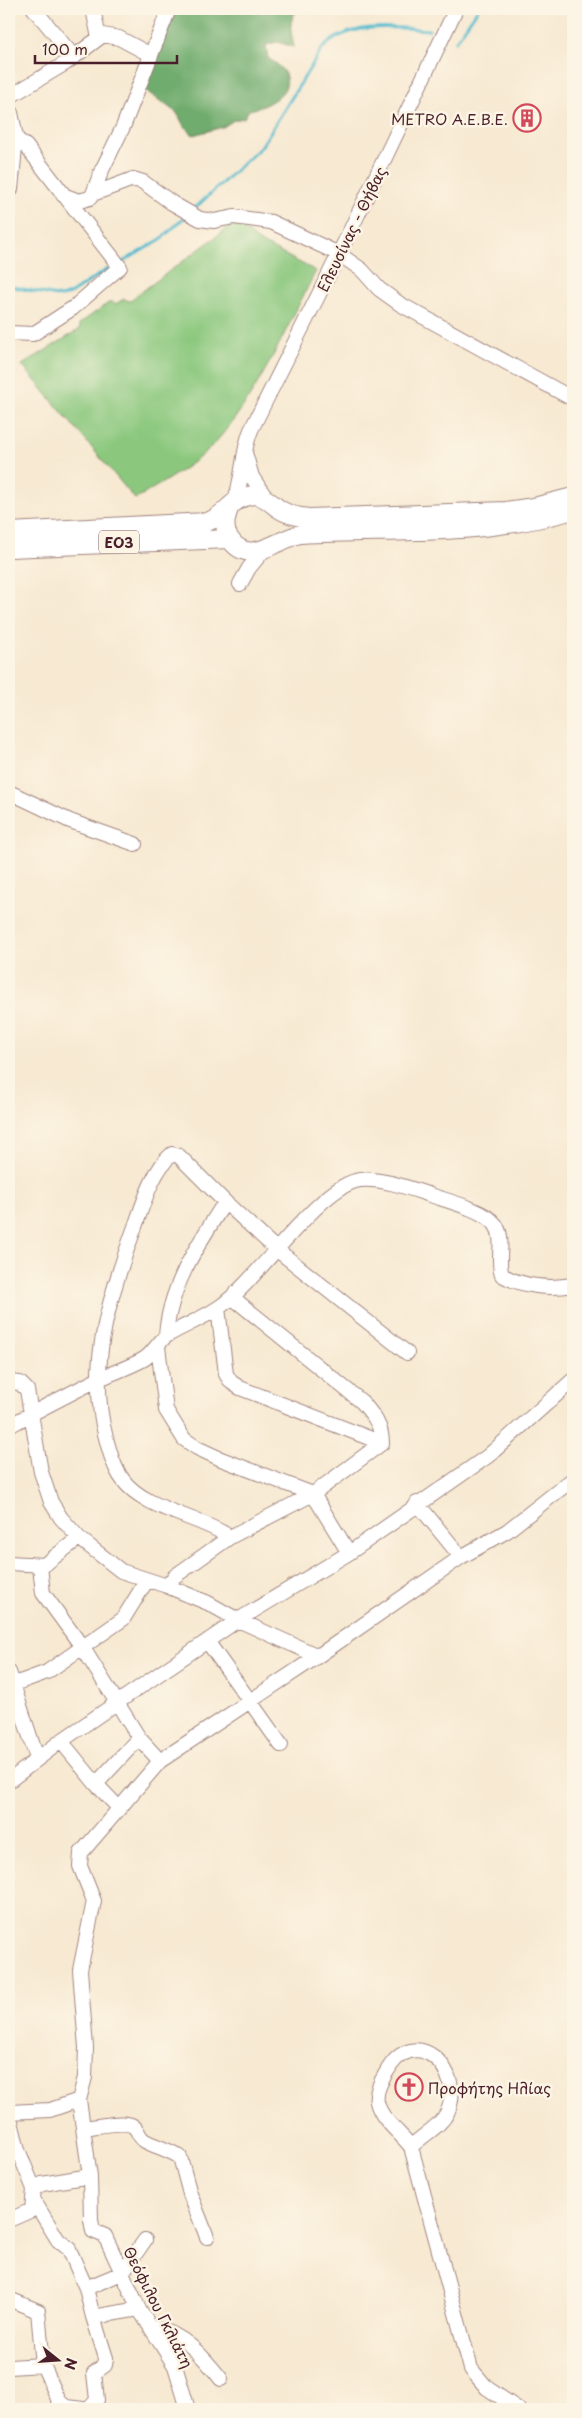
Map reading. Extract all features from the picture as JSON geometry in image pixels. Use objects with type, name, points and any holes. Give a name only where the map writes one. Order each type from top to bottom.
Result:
[{"type":"main road","points":[[9,113],[12,148],[9,189]]},
{"type":"main road","name":"ΕΟ3","points":[[14,531],[207,522],[215,520],[239,499],[252,495],[300,517],[451,514],[518,510],[573,497]]},
{"type":"main road","points":[[269,546],[282,525],[272,503]]},
{"type":"main road","points":[[231,507],[225,524],[232,542]]},
{"type":"main road","name":"ΕΟ3","points":[[9,548],[232,542],[248,552],[301,534],[479,529],[535,520],[573,510]]},
{"type":"street","points":[[93,9],[99,38]]},
{"type":"street","points":[[63,194],[79,201],[90,198],[93,194],[169,9]]},
{"type":"street","name":"Ελευσίνας - Θήβας","points":[[231,507],[240,488],[245,447],[255,421],[339,254],[456,9]]},
{"type":"street","points":[[38,11],[74,57]]},
{"type":"street","points":[[9,97],[74,57],[99,38],[110,35],[151,55]]},
{"type":"street","points":[[9,333],[33,334],[73,308],[120,267],[26,146],[12,148]]},
{"type":"street","points":[[93,194],[126,180],[138,180],[200,219],[214,221],[234,217],[270,222],[339,254],[362,270],[380,289],[400,304],[573,399]]},
{"type":"street","points":[[245,447],[252,478],[272,503]]},
{"type":"street","points":[[232,542],[241,565],[240,584],[249,568],[269,546]]},
{"type":"street","points":[[9,792],[70,821],[135,844]]},
{"type":"street","points":[[230,1537],[219,1529],[184,1516],[143,1496],[123,1480],[112,1460],[103,1426],[98,1380],[100,1343],[117,1274],[142,1207],[164,1160],[172,1154],[180,1156],[225,1202],[276,1248],[407,1353]]},
{"type":"street","points":[[9,1426],[145,1358],[162,1341],[233,1298],[276,1248],[323,1203],[347,1184],[361,1180],[429,1194],[482,1214],[495,1224],[500,1233],[499,1268],[502,1276],[511,1280],[543,1286],[560,1287],[573,1285]]},
{"type":"street","points":[[225,1202],[196,1247],[178,1284],[167,1317],[162,1341],[166,1410],[184,1439],[197,1448],[313,1494],[349,1553]]},
{"type":"street","points":[[233,1298],[362,1402],[376,1420],[382,1434],[382,1443]]},
{"type":"street","points":[[218,1308],[226,1374],[231,1382],[240,1388],[382,1443]]},
{"type":"street","points":[[9,1781],[61,1741],[207,1641],[238,1620],[349,1553],[417,1503],[488,1456],[573,1380]]},
{"type":"street","points":[[9,1382],[25,1386],[41,1472],[51,1502],[61,1518],[79,1538],[121,1571],[167,1586],[208,1603],[238,1620],[318,1656]]},
{"type":"street","points":[[167,1586],[175,1576],[230,1537],[313,1494],[382,1443]]},
{"type":"street","points":[[61,1741],[96,1784],[118,1807],[160,1761],[318,1656],[461,1557],[507,1532],[573,1479]]},
{"type":"street","points":[[417,1503],[461,1557]]},
{"type":"street","points":[[9,1563],[40,1566],[49,1563],[79,1538]]},
{"type":"street","points":[[40,1566],[43,1593],[118,1702],[139,1738],[160,1761]]},
{"type":"street","points":[[37,1758],[10,1681],[47,1672],[124,1619],[147,1580]]},
{"type":"street","points":[[207,1641],[281,1745]]},
{"type":"street","points":[[96,1784],[139,1738]]},
{"type":"street","name":"Θεόφιλου Γκλιάτη","points":[[118,1807],[79,1858],[80,1866],[94,1901],[80,1970],[86,2048],[85,2077],[78,2100],[90,2176],[90,2220],[93,2231],[105,2236],[140,2309],[175,2366],[188,2409]]},
{"type":"street","points":[[411,2147],[446,2115],[452,2088],[442,2064],[436,2059],[416,2050],[404,2051],[391,2063],[377,2094],[382,2112],[411,2147],[471,2369],[486,2388],[518,2409]]},
{"type":"street","points":[[78,2100],[10,2121],[34,2195],[58,2240],[69,2249],[86,2288],[106,2358],[105,2365],[94,2374],[97,2400],[89,2409]]},
{"type":"street","points":[[83,2128],[131,2125],[136,2128],[139,2137],[145,2141],[180,2157],[190,2194],[207,2237]]},
{"type":"street","points":[[9,2220],[32,2210],[34,2195],[42,2184],[90,2176]]},
{"type":"street","points":[[86,2288],[122,2273],[145,2240]]},
{"type":"street","points":[[9,2299],[38,2311],[43,2365],[59,2401],[66,2407],[84,2409]]},
{"type":"street","points":[[93,2317],[140,2309]]},
{"type":"street","points":[[153,2328],[165,2330],[176,2335],[190,2347],[200,2351],[222,2379]]},
{"type":"street","points":[[9,2367],[43,2365]]},
{"type":"green space","points":[[175,9],[300,9],[293,17],[291,26],[294,47],[277,42],[266,45],[268,58],[280,67],[286,76],[287,83],[284,90],[272,101],[249,110],[244,118],[234,120],[223,127],[193,135],[184,126],[177,113],[142,88]]},
{"type":"green space","points":[[236,222],[260,242],[316,271],[261,377],[236,417],[221,436],[192,463],[135,499],[22,365],[80,329],[79,324],[111,301],[115,304],[124,299],[129,301]]},
{"type":"waterway","points":[[456,41],[478,9]]},
{"type":"waterway","points":[[193,210],[261,147],[322,49],[333,40],[345,34],[372,28],[429,30]]},
{"type":"waterway","points":[[121,263],[161,239],[186,216]]},
{"type":"waterway","points":[[9,286],[61,297],[70,294],[108,269]]},
{"type":"place","name":"METRO Α.Ε.Β.Ε.","points":[[527,118]]},
{"type":"place","name":"Προφήτης Ηλίας","points":[[409,2087]]}]
